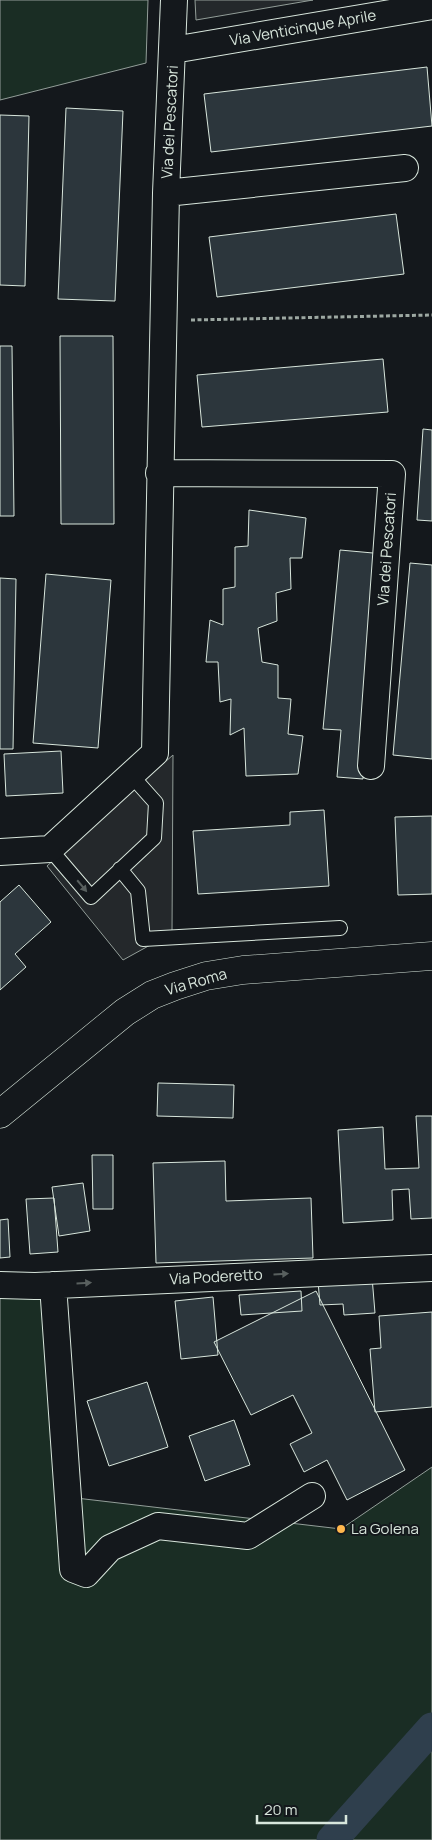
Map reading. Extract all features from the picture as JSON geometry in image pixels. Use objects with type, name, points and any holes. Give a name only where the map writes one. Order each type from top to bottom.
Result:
[{"type":"street","name":"Via dei Pescatori","points":[[50,849],[155,753],[166,193],[174,50],[174,0]]},
{"type":"street","name":"Via Venticinque Aprile","points":[[174,50],[432,6]]},
{"type":"street","name":"Via dei Pescatori","points":[[166,193],[405,168]]},
{"type":"street","name":"Via dei Pescatori","points":[[159,473],[392,474],[371,766]]},
{"type":"street","points":[[0,852],[50,849]]},
{"type":"street","name":"Via Roma","points":[[0,1114],[125,1012],[152,995],[175,986],[206,976],[243,970],[432,956]]},
{"type":"street","name":"Via Poderetto","points":[[0,1285],[53,1285],[432,1268]]},
{"type":"street","points":[[53,1285],[73,1568],[86,1574],[110,1548],[158,1526],[248,1536],[312,1496]]},
{"type":"lane","points":[[50,849],[91,897],[154,838],[156,803],[131,775]]},
{"type":"lane","points":[[120,869],[138,891],[143,939],[340,928]]},
{"type":"path","points":[[163,320],[432,315]]},
{"type":"green space","points":[[0,0],[148,0],[146,63],[0,100]]},
{"type":"green space","points":[[0,1272],[60,1277],[76,1498],[341,1529],[432,1467],[432,1840],[0,1840]]},
{"type":"shaded area","points":[[195,0],[313,0],[196,20]]},
{"type":"shaded area","points":[[173,755],[172,933],[123,960],[47,866]]},
{"type":"building","points":[[427,67],[432,126],[211,152],[204,94]]},
{"type":"building","points":[[66,108],[123,111],[115,301],[58,299]]},
{"type":"building","points":[[0,115],[29,116],[25,286],[0,285]]},
{"type":"building","points":[[396,214],[404,274],[217,297],[209,237]]},
{"type":"building","points":[[60,336],[113,336],[114,524],[61,524]]},
{"type":"building","points":[[0,346],[12,346],[14,516],[0,516]]},
{"type":"building","points":[[383,359],[388,412],[202,427],[197,375]]},
{"type":"building","points":[[423,429],[432,430],[432,521],[417,520]]},
{"type":"building","points":[[249,510],[306,518],[302,558],[290,558],[291,589],[276,593],[277,621],[258,628],[262,662],[278,665],[278,698],[291,699],[288,734],[303,736],[298,774],[246,776],[244,728],[230,735],[231,699],[220,702],[218,662],[206,662],[210,620],[223,625],[223,589],[235,587],[235,547],[248,546]]},
{"type":"building","points":[[340,550],[384,554],[363,779],[337,777],[341,730],[323,729]]},
{"type":"building","points":[[410,563],[432,565],[432,759],[393,755]]},
{"type":"building","points":[[46,574],[111,580],[98,748],[33,743]]},
{"type":"building","points":[[0,578],[16,579],[13,749],[0,749]]},
{"type":"building","points":[[61,751],[63,793],[6,796],[4,754]]},
{"type":"building","points":[[324,810],[329,886],[198,894],[193,831],[290,825],[290,812]]},
{"type":"building","points":[[432,816],[432,894],[398,895],[395,817]]},
{"type":"building","points":[[19,885],[51,922],[15,954],[26,967],[0,990],[0,902]]},
{"type":"building","points":[[158,1083],[234,1085],[233,1118],[157,1116]]},
{"type":"building","points":[[416,1116],[432,1116],[432,1218],[411,1219],[409,1189],[392,1190],[393,1220],[343,1223],[338,1130],[383,1127],[385,1169],[419,1168]]},
{"type":"building","points":[[92,1155],[113,1155],[113,1209],[93,1209]]},
{"type":"building","points":[[225,1161],[226,1201],[311,1198],[313,1258],[156,1263],[153,1163]]},
{"type":"building","points":[[83,1183],[90,1231],[59,1236],[52,1187]]},
{"type":"building","points":[[54,1198],[58,1252],[30,1254],[26,1199]]},
{"type":"building","points":[[8,1219],[10,1257],[0,1258],[0,1220]]},
{"type":"building","points":[[372,1277],[375,1313],[344,1315],[343,1304],[320,1305],[318,1281]]},
{"type":"building","points":[[301,1291],[302,1311],[241,1315],[239,1295]]},
{"type":"building","points":[[316,1291],[405,1470],[347,1500],[327,1460],[304,1472],[290,1444],[312,1433],[293,1395],[251,1415],[214,1342]]},
{"type":"building","points":[[213,1297],[218,1355],[181,1359],[175,1301]]},
{"type":"building","points":[[432,1312],[432,1407],[375,1412],[370,1349],[381,1348],[379,1316]]},
{"type":"building","points":[[147,1382],[168,1447],[109,1466],[87,1401]]},
{"type":"building","points":[[234,1420],[250,1465],[205,1481],[189,1436]]},
{"type":"waterway","points":[[332,1840],[432,1728]]},
{"type":"place","name":"La Golena","points":[[341,1529]]}]
